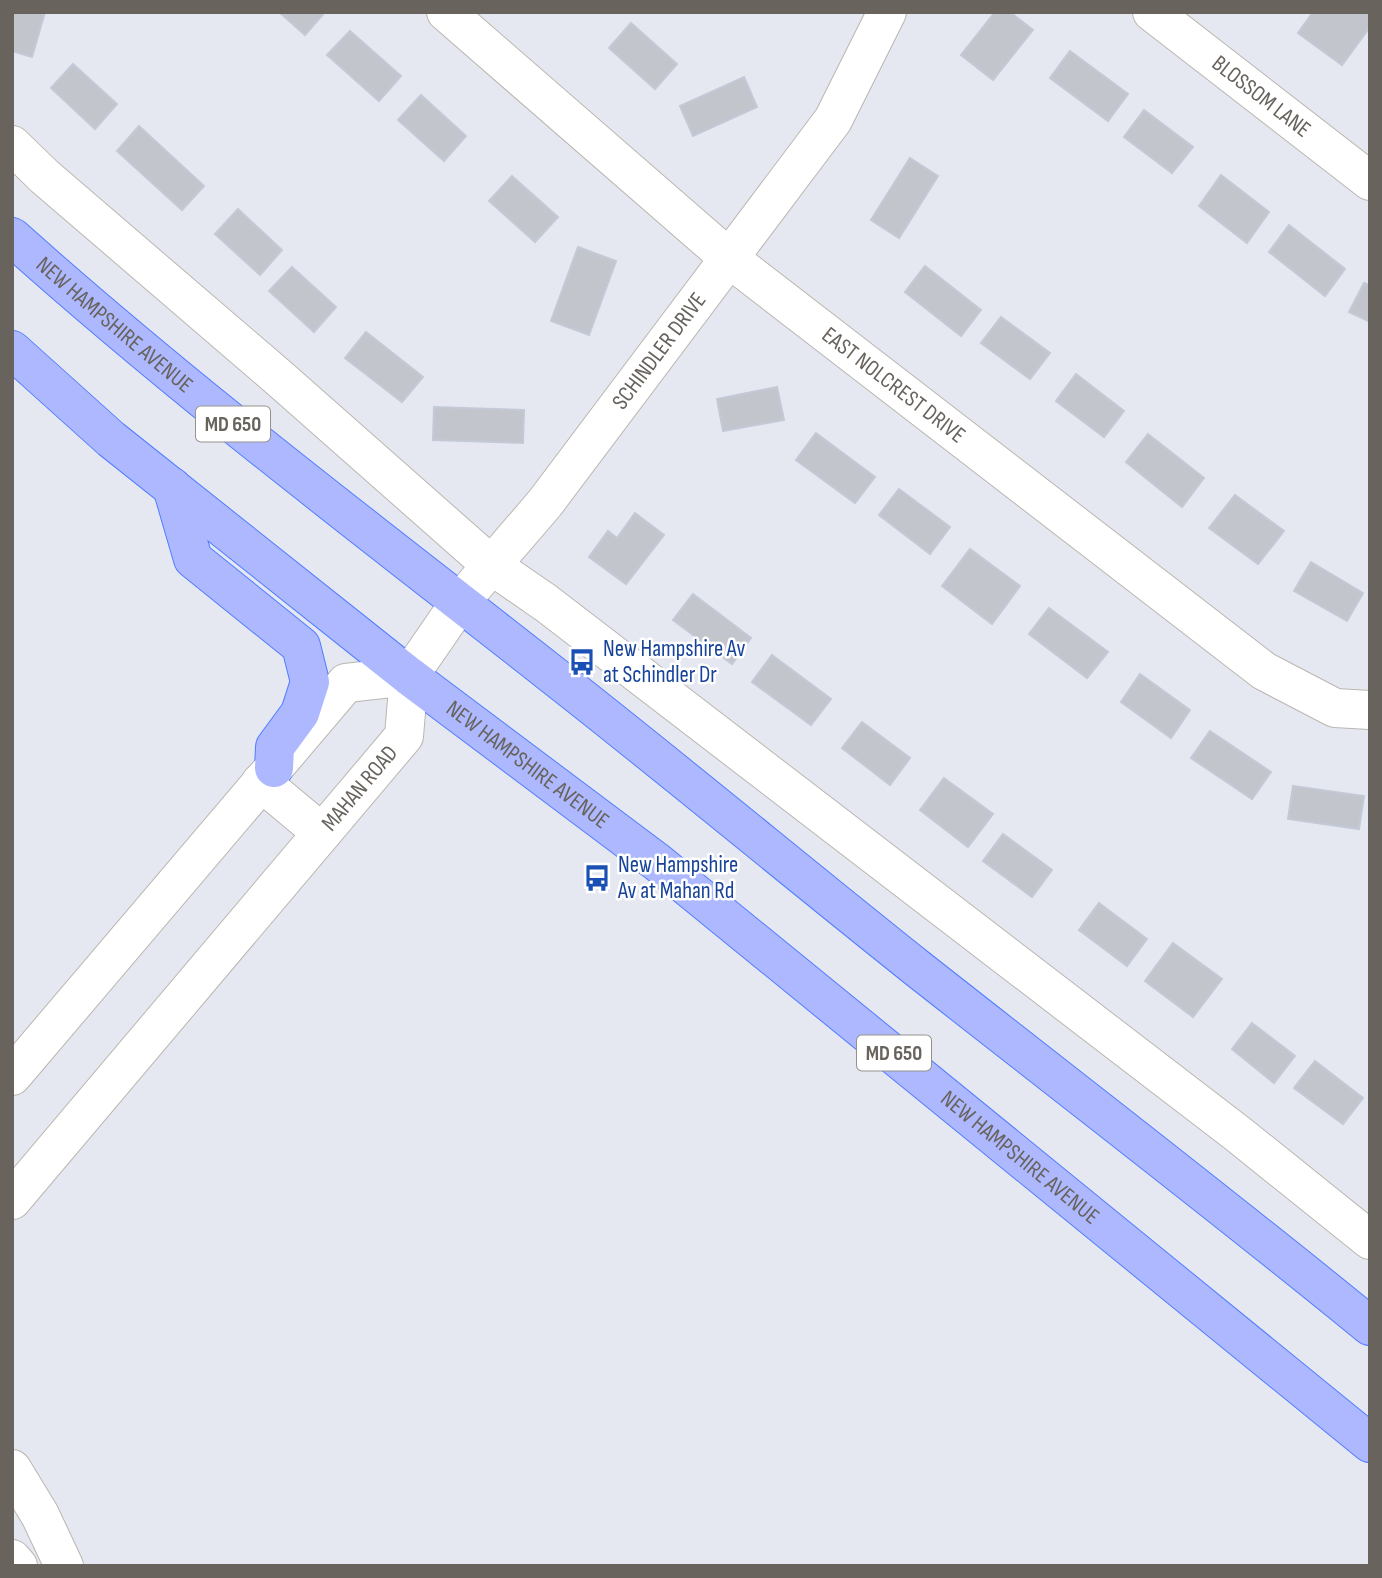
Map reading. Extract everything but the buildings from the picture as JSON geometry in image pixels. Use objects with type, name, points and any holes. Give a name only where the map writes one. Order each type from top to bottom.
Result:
[{"type":"main road","name":"NEW HAMPSHIRE AVENUE","points":[[12,237],[104,319],[297,477],[630,735],[918,968],[1370,1326]]},
{"type":"main road","name":"NEW HAMPSHIRE AVENUE","points":[[12,350],[111,439],[410,676],[657,862],[1370,1443]]},
{"type":"main road","points":[[172,487],[193,559],[300,646],[310,682],[300,713],[275,747],[268,775]]},
{"type":"street","name":"EAST NOLCREST DRIVE","points":[[446,12],[730,259],[1264,671],[1335,708],[1370,710]]},
{"type":"street","name":"SCHINDLER DRIVE","points":[[410,676],[460,602],[545,503],[833,120],[887,12]]},
{"type":"street","name":"BLOSSOM LANE","points":[[1152,12],[1370,181]]},
{"type":"street","points":[[12,145],[45,177],[491,565],[546,603],[1183,1092],[1370,1240]]},
{"type":"street","points":[[12,1076],[346,683],[410,676]]},
{"type":"street","name":"MAHAN ROAD","points":[[12,1200],[404,736],[410,676]]},
{"type":"street","points":[[268,775],[322,833]]},
{"type":"street","points":[[12,1469],[40,1515],[64,1566]]},
{"type":"street","points":[[12,1559],[18,1566]]},
{"type":"place","name":"New Hampshire Av at Schindler Dr","points":[[582,662]]},
{"type":"place","name":"New Hampshire Av at Mahan Rd","points":[[597,878]]}]
